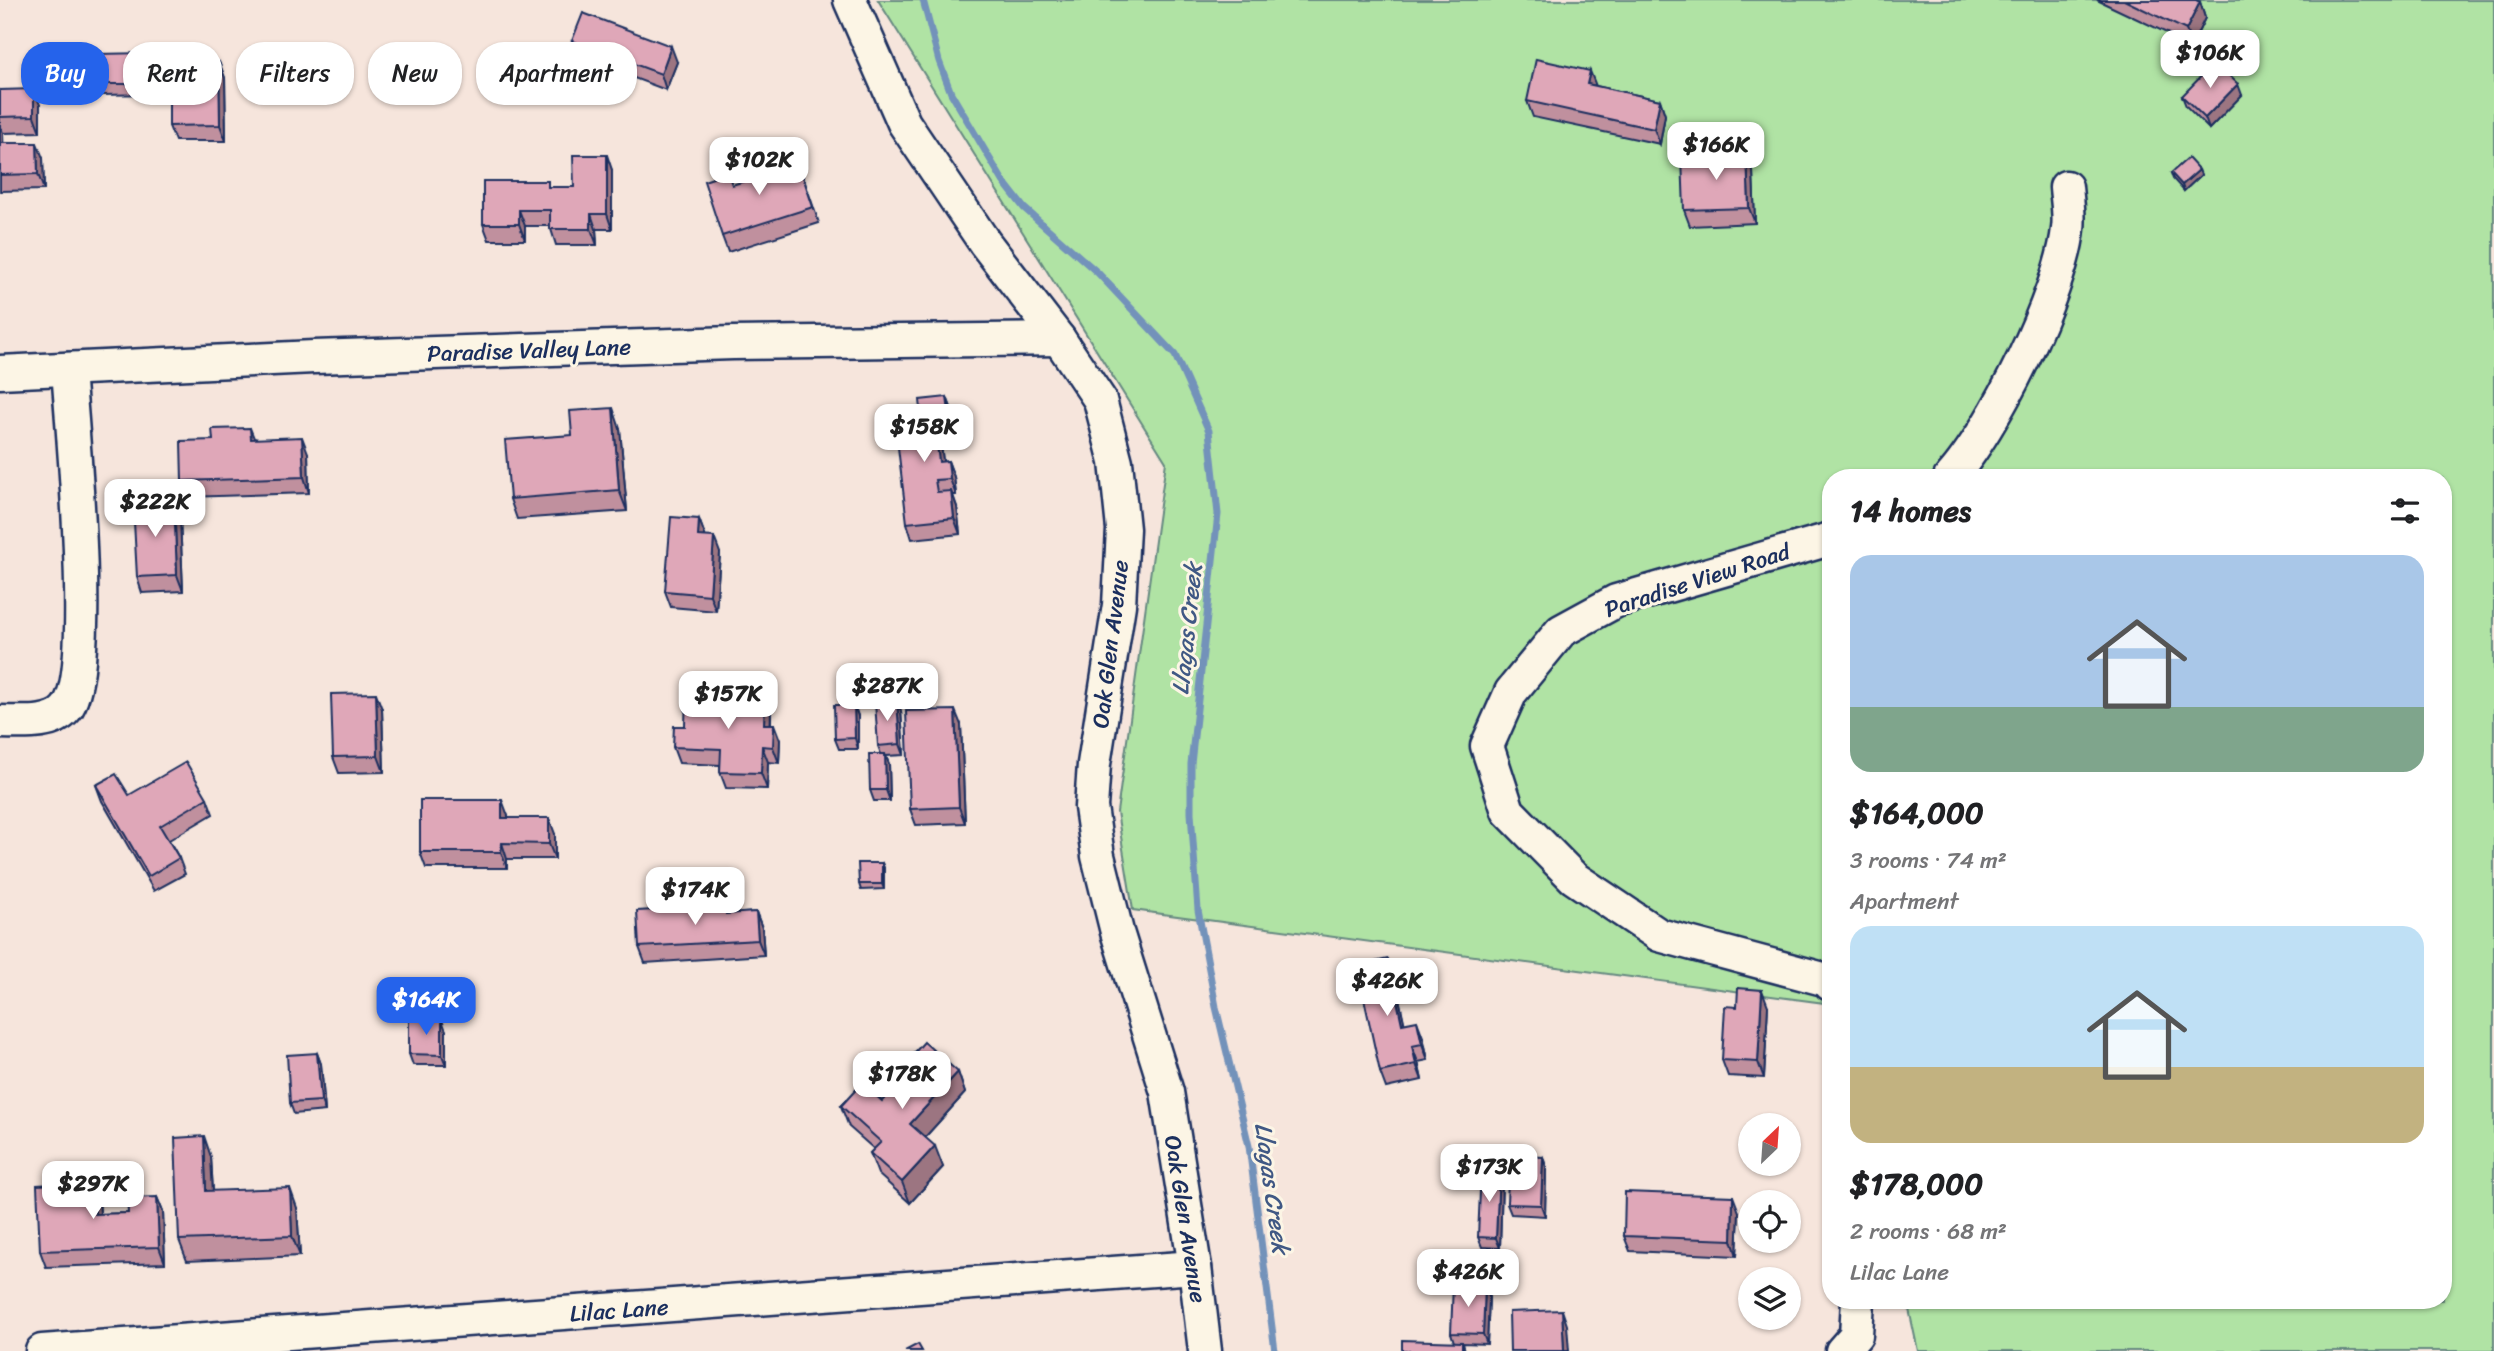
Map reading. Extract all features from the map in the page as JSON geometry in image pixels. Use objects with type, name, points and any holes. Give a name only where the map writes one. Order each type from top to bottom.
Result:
[{"type":"street","name":"Oak Glen Avenue","points":[[850,0],[904,123],[985,243],[1059,339],[1100,400],[1116,462],[1123,529],[1119,605],[1094,764],[1091,807],[1098,856],[1117,932],[1167,1092],[1195,1267],[1205,1351]]},
{"type":"street","points":[[1958,469],[2027,352],[2048,304],[2068,229],[2066,187]]},
{"type":"street","name":"Paradise Valley Lane","points":[[0,372],[314,357],[719,343],[1059,339]]},
{"type":"street","points":[[0,722],[38,722],[64,712],[75,696],[83,629],[68,369]]},
{"type":"street","name":"Paradise View Road","points":[[1822,541],[1616,601],[1561,631],[1511,692],[1487,746],[1508,811],[1574,878],[1659,935],[1822,979]]},
{"type":"street","name":"Lilac Lane","points":[[42,1351],[1195,1267]]},
{"type":"street","points":[[1842,1351],[1856,1335],[1857,1309]]},
{"type":"green space","points":[[878,0],[2494,0],[2494,1351],[1918,1351],[1909,1309],[2452,1309],[2452,469],[1822,469],[1822,1003],[1133,910],[1117,812],[1166,462]]},
{"type":"building","points":[[2124,0],[2196,0],[2200,2],[2186,30]]},
{"type":"building","points":[[583,13],[671,46],[661,74],[637,65],[637,42],[572,41]]},
{"type":"building","points":[[123,53],[123,84],[109,84],[109,54]]},
{"type":"building","points":[[1536,59],[1590,71],[1587,84],[1660,100],[1654,129],[1527,101]]},
{"type":"building","points":[[2215,62],[2238,84],[2205,118],[2182,96]]},
{"type":"building","points":[[21,89],[21,105],[34,105],[34,116],[0,117],[0,90]]},
{"type":"building","points":[[169,105],[220,105],[220,125],[169,126]]},
{"type":"building","points":[[0,143],[37,143],[38,174],[0,175]]},
{"type":"building","points":[[573,155],[607,155],[607,214],[591,214],[591,229],[550,229],[550,210],[519,210],[519,224],[483,224],[483,181],[548,181],[548,187],[574,187]]},
{"type":"building","points":[[1747,155],[1749,208],[1684,210],[1682,157]]},
{"type":"building","points":[[796,156],[813,207],[722,236],[704,181],[728,173],[732,185],[761,176],[759,167]]},
{"type":"building","points":[[2188,158],[2199,170],[2182,185],[2171,173]]},
{"type":"building","points":[[947,397],[951,426],[935,428],[939,462],[948,461],[950,479],[935,480],[937,492],[951,491],[954,518],[907,523],[895,422],[922,419],[920,400]]},
{"type":"building","points":[[613,408],[619,490],[510,499],[505,440],[572,435],[570,411]]},
{"type":"building","points":[[250,428],[251,439],[302,437],[304,477],[182,481],[181,441],[213,440],[212,429]]},
{"type":"building","points":[[174,501],[177,575],[137,577],[133,503]]},
{"type":"building","points":[[671,517],[699,519],[698,536],[714,537],[710,595],[665,591]]},
{"type":"building","points":[[376,693],[378,756],[333,757],[331,694]]},
{"type":"building","points":[[735,693],[765,694],[764,724],[774,724],[773,747],[762,746],[761,773],[720,772],[721,749],[673,747],[674,726],[685,726],[686,696],[706,697],[706,716],[717,716],[718,702],[734,703]]},
{"type":"building","points":[[897,701],[900,744],[878,746],[875,702]]},
{"type":"building","points":[[834,705],[854,705],[855,738],[835,739]]},
{"type":"building","points":[[955,710],[959,807],[910,809],[906,711]]},
{"type":"building","points":[[869,754],[885,754],[886,790],[870,790]]},
{"type":"building","points":[[186,762],[207,798],[160,826],[179,858],[149,876],[96,785],[116,774],[129,795]]},
{"type":"building","points":[[420,800],[502,800],[502,818],[549,818],[549,844],[502,843],[501,852],[420,852]]},
{"type":"building","points":[[858,863],[882,863],[882,884],[859,884]]},
{"type":"building","points":[[726,906],[726,914],[756,912],[758,940],[639,947],[637,911]]},
{"type":"building","points":[[1388,959],[1402,1024],[1417,1021],[1422,1044],[1412,1046],[1416,1064],[1380,1072],[1357,966]]},
{"type":"building","points":[[1738,988],[1762,990],[1758,1062],[1722,1060],[1725,1006],[1737,1007]]},
{"type":"building","points":[[409,1019],[442,1020],[442,1055],[409,1054]]},
{"type":"building","points":[[924,1042],[958,1072],[910,1124],[935,1146],[902,1182],[870,1153],[881,1142],[841,1106],[862,1083],[882,1101],[889,1094],[881,1087],[897,1069],[907,1079],[916,1069],[907,1061]]},
{"type":"building","points":[[317,1053],[321,1101],[290,1103],[287,1055]]},
{"type":"building","points":[[204,1136],[206,1191],[290,1188],[292,1236],[179,1240],[175,1138]]},
{"type":"building","points":[[1509,1155],[1543,1157],[1541,1205],[1507,1204]]},
{"type":"building","points":[[1481,1169],[1499,1170],[1496,1238],[1478,1237]]},
{"type":"building","points":[[94,1182],[95,1214],[128,1213],[127,1198],[157,1197],[159,1247],[40,1251],[37,1185]]},
{"type":"building","points":[[1625,1192],[1733,1196],[1732,1240],[1624,1236]]},
{"type":"building","points":[[1453,1284],[1485,1286],[1483,1334],[1451,1333]]},
{"type":"building","points":[[1562,1310],[1564,1351],[1510,1351],[1509,1312]]},
{"type":"building","points":[[1402,1340],[1462,1342],[1462,1351],[1402,1351]]},
{"type":"building","points":[[918,1344],[922,1351],[905,1351]]},
{"type":"waterway","name":"Llagas Creek","points":[[923,0],[939,61],[951,93],[1003,181],[1024,208],[1098,273],[1175,355],[1209,431],[1218,514],[1191,764],[1191,813],[1198,910],[1216,1007],[1249,1146],[1275,1351]]}]
